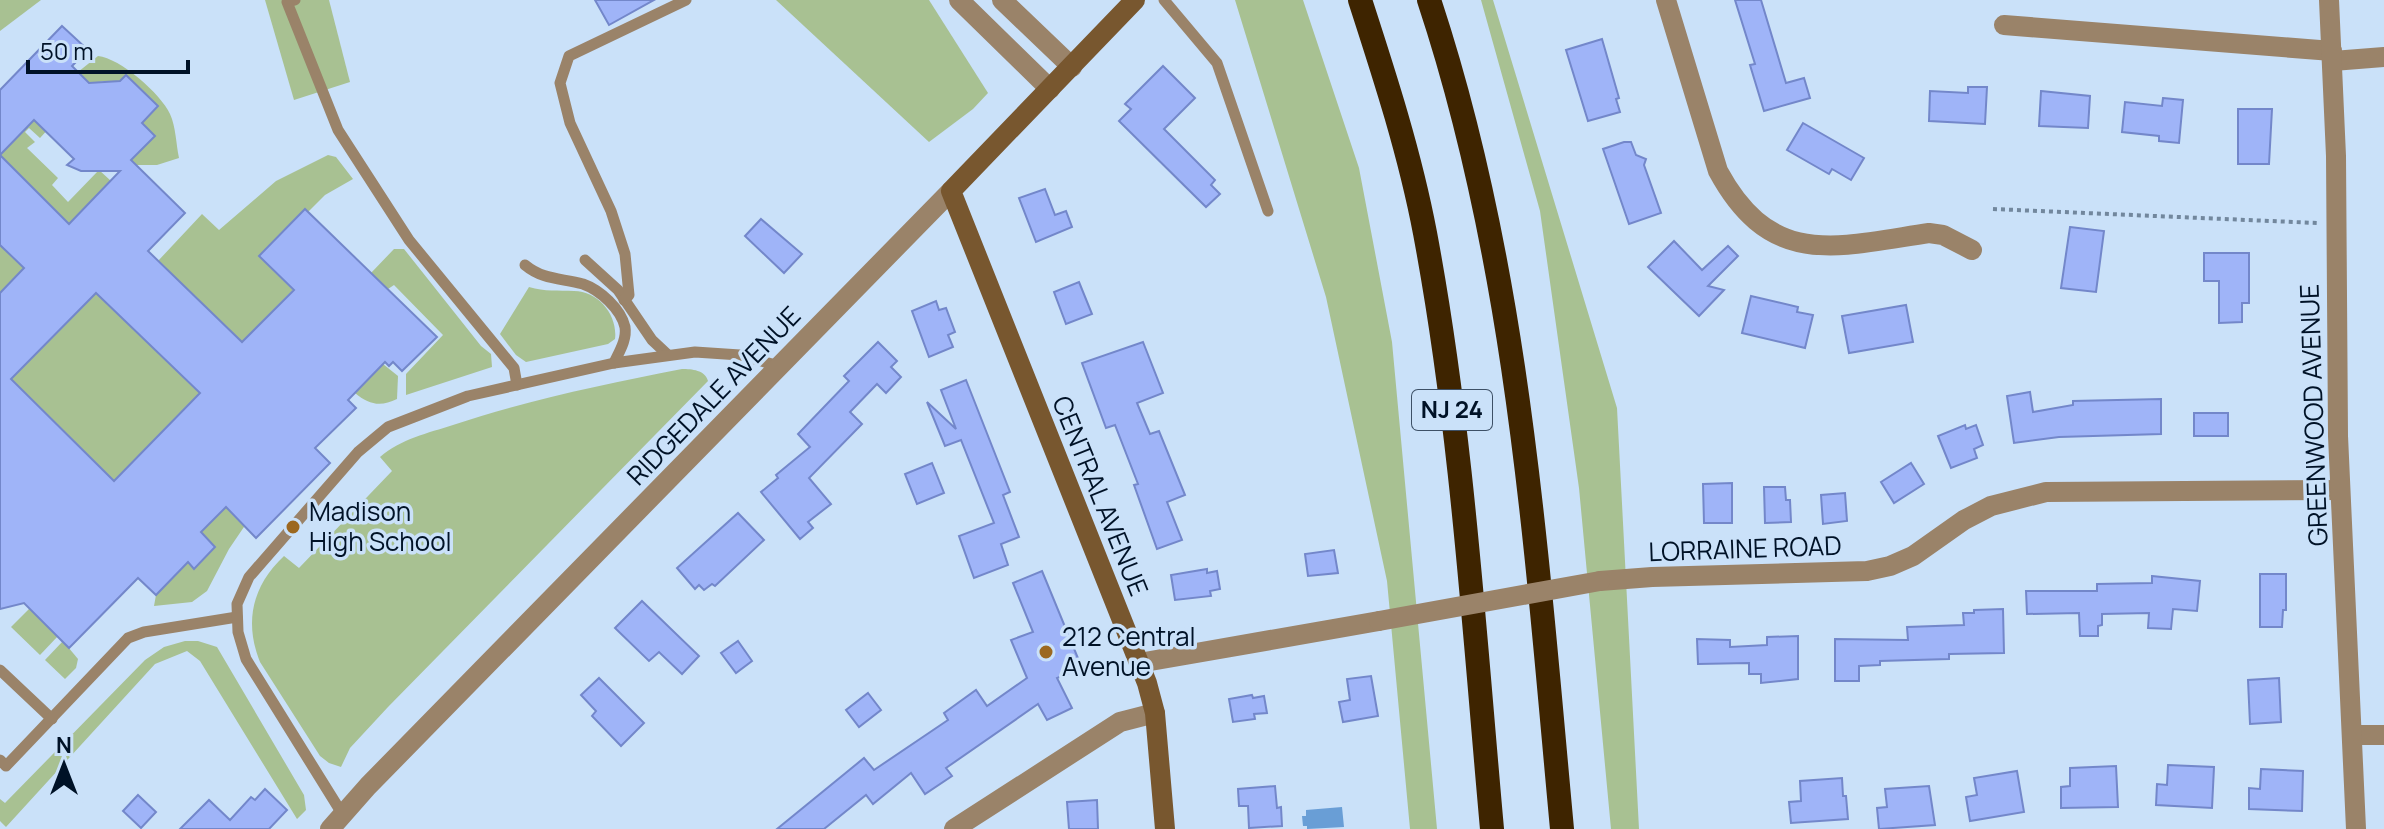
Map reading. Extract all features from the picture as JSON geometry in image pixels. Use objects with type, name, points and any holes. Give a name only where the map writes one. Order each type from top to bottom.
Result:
[{"type":"highway","name":"NJ 24","points":[[1360,0],[1391,94],[1421,216],[1448,371],[1492,829]]},
{"type":"highway","name":"NJ 24","points":[[1429,0],[1453,72],[1488,216],[1513,355],[1533,513],[1562,829]]},
{"type":"main road","name":"RIDGEDALE AVENUE","points":[[951,191],[1135,0]]},
{"type":"main road","name":"CENTRAL AVENUE","points":[[951,191],[1139,663],[1155,713],[1165,829]]},
{"type":"street","points":[[959,0],[1050,89]]},
{"type":"street","points":[[1002,0],[1072,67]]},
{"type":"street","points":[[1666,0],[1718,171],[1729,192],[1764,227],[1785,239],[1808,246],[1833,247],[1929,233],[1943,235],[1972,250]]},
{"type":"street","name":"GREENWOOD AVENUE","points":[[2329,0],[2333,56],[2340,490],[2356,829]]},
{"type":"street","points":[[2004,25],[2333,56],[2384,57]]},
{"type":"street","name":"RIDGEDALE AVENUE","points":[[337,822],[368,786],[951,191]]},
{"type":"street","name":"LORRAINE ROAD","points":[[1139,663],[1600,581],[1867,571],[1913,556],[1964,520],[1991,506],[2046,492],[2340,490]]},
{"type":"street","points":[[954,829],[1120,722],[1155,713]]},
{"type":"street","points":[[2353,735],[2384,735]]},
{"type":"lane","points":[[624,300],[629,295],[625,254],[611,211],[570,123],[560,83],[569,56],[686,0]]},
{"type":"lane","points":[[1164,0],[1217,63],[1268,211]]},
{"type":"lane","points":[[290,1],[338,130],[409,240],[514,368],[517,385]]},
{"type":"lane","points":[[585,260],[612,285],[652,340],[668,355]]},
{"type":"lane","points":[[525,265],[549,279],[593,288],[613,306],[625,327],[623,343],[614,363]]},
{"type":"lane","points":[[337,822],[246,659],[238,632],[237,604],[249,577],[368,443],[388,427],[468,396],[614,363],[695,352],[740,355],[779,366]]},
{"type":"lane","points":[[0,760],[6,766],[128,638],[144,632],[237,617]]},
{"type":"lane","points":[[0,670],[52,719]]},
{"type":"path","points":[[1993,209],[2336,223]]},
{"type":"path","points":[[764,331],[770,325]]},
{"type":"green space","points":[[0,0],[41,0],[0,31]]},
{"type":"green space","points":[[265,0],[329,0],[350,82],[294,100]]},
{"type":"green space","points":[[776,0],[929,0],[988,93],[973,109],[929,142]]},
{"type":"green space","points":[[1235,0],[1303,0],[1359,168],[1392,342],[1437,829],[1410,829],[1387,581],[1326,297]]},
{"type":"green space","points":[[1481,0],[1493,0],[1617,408],[1639,829],[1611,829],[1579,488],[1540,211]]},
{"type":"green space","points":[[98,56],[128,70],[158,97],[172,119],[179,158],[157,165],[136,165],[131,160],[155,136],[142,123],[126,75],[118,83],[104,81],[90,84],[78,72]]},
{"type":"green space","points":[[41,113],[51,126],[40,138],[29,128],[25,132],[35,142],[27,148],[58,178],[52,185],[68,202],[99,170],[111,181],[69,224],[0,155]]},
{"type":"green space","points":[[328,155],[336,157],[353,179],[325,195],[308,212],[305,209],[259,256],[293,290],[242,342],[158,261],[202,214],[219,230],[276,181]]},
{"type":"green space","points":[[0,245],[24,268],[0,293]]},
{"type":"green space","points":[[394,249],[404,249],[481,346],[491,354],[492,367],[406,395],[406,374],[443,335],[394,285],[388,289],[371,273]]},
{"type":"green space","points":[[529,287],[591,295],[610,314],[615,339],[608,344],[526,362],[516,355],[500,334]]},
{"type":"green space","points":[[96,293],[200,393],[100,496],[11,379]]},
{"type":"green space","points":[[383,364],[398,376],[397,399],[380,404],[355,393]]},
{"type":"green space","points":[[682,369],[701,372],[708,381],[388,707],[350,748],[341,767],[320,756],[260,662],[252,633],[258,592],[284,556],[299,568],[392,471],[380,457],[406,441],[538,400]]},
{"type":"green space","points":[[253,480],[263,499],[229,549],[207,591],[192,602],[154,606],[156,595],[188,562],[195,568],[215,547],[201,532]]},
{"type":"green space","points":[[30,608],[58,636],[40,655],[11,627]]},
{"type":"green space","points":[[63,641],[78,659],[76,668],[65,679],[45,660]]},
{"type":"green space","points":[[185,641],[217,647],[304,795],[306,810],[297,819],[200,661],[187,651],[155,664],[6,827],[0,821],[0,799],[5,803],[145,660],[164,647]]},
{"type":"water","points":[[1342,807],[1344,827],[1307,829],[1303,826],[1302,816],[1306,816],[1306,810]]},
{"type":"building","points":[[595,0],[654,0],[609,25]]},
{"type":"building","points":[[1735,0],[1761,0],[1786,83],[1804,78],[1810,98],[1764,111],[1750,65],[1755,64]]},
{"type":"building","name":"Madison High School","points":[[62,26],[88,50],[72,66],[89,83],[120,81],[126,75],[158,106],[142,123],[155,136],[131,160],[185,213],[148,251],[242,342],[294,290],[259,256],[305,209],[437,337],[402,371],[393,362],[389,366],[385,362],[348,400],[356,408],[315,448],[330,463],[256,538],[226,507],[201,532],[215,547],[194,569],[188,562],[156,595],[138,578],[69,648],[24,603],[0,609],[0,293],[24,268],[0,245],[0,155],[0,90]],"holes":[[[34,120],[74,159],[67,165],[81,171],[120,171],[69,224],[0,155]],[[96,293],[200,393],[114,481],[11,379]]]},
{"type":"building","points":[[1602,39],[1620,112],[1588,121],[1566,50]]},
{"type":"building","points":[[1163,66],[1195,98],[1164,129],[1215,180],[1211,185],[1220,194],[1206,207],[1119,121],[1131,109],[1125,104]]},
{"type":"building","points":[[1968,87],[1987,87],[1985,124],[1929,121],[1930,91],[1968,93]]},
{"type":"building","points":[[2041,91],[2090,96],[2088,128],[2039,126]]},
{"type":"building","points":[[2163,98],[2183,100],[2179,143],[2159,141],[2159,136],[2122,132],[2125,102],[2162,106]]},
{"type":"building","points":[[2238,109],[2272,109],[2269,164],[2238,164]]},
{"type":"building","points":[[1803,123],[1864,158],[1851,180],[1832,169],[1829,174],[1787,150]]},
{"type":"building","points":[[1631,142],[1636,155],[1646,159],[1644,165],[1661,213],[1629,224],[1603,149]]},
{"type":"building","points":[[1045,189],[1055,215],[1066,211],[1072,227],[1036,242],[1019,198]]},
{"type":"building","points":[[761,219],[802,254],[784,273],[745,236]]},
{"type":"building","points":[[2070,227],[2104,231],[2096,292],[2061,288]]},
{"type":"building","points":[[1674,241],[1702,270],[1728,246],[1738,256],[1708,286],[1724,290],[1699,316],[1648,267]]},
{"type":"building","points":[[2204,253],[2249,253],[2249,303],[2242,303],[2242,322],[2219,323],[2219,281],[2204,281]]},
{"type":"building","points":[[1079,282],[1092,314],[1066,324],[1054,292]]},
{"type":"building","points":[[1751,296],[1798,307],[1797,312],[1813,315],[1805,348],[1742,333]]},
{"type":"building","points":[[936,301],[939,310],[946,308],[955,332],[948,335],[953,347],[929,357],[912,311]]},
{"type":"building","points":[[1906,305],[1913,342],[1849,353],[1842,316]]},
{"type":"building","points":[[878,342],[897,361],[891,367],[901,377],[886,393],[877,384],[850,412],[862,424],[809,478],[831,504],[808,522],[813,528],[800,539],[761,492],[810,447],[798,434],[849,381],[844,376]]},
{"type":"building","points":[[1143,342],[1163,393],[1137,403],[1150,434],[1159,431],[1185,495],[1167,502],[1182,540],[1157,549],[1134,485],[1138,484],[1115,425],[1106,428],[1082,363]]},
{"type":"building","points":[[966,380],[1010,492],[1003,495],[1019,537],[1001,544],[1008,565],[974,578],[959,536],[994,523],[961,440],[945,446],[927,402],[956,429],[941,390]]},
{"type":"building","points":[[2030,392],[2033,412],[2073,405],[2073,401],[2161,399],[2161,434],[2059,437],[2014,443],[2007,396]]},
{"type":"building","points":[[2194,413],[2228,413],[2228,436],[2194,436]]},
{"type":"building","points":[[1965,425],[1966,429],[1976,425],[1983,445],[1974,449],[1977,458],[1951,468],[1938,436]]},
{"type":"building","points":[[932,463],[944,493],[917,504],[905,474]]},
{"type":"building","points":[[1911,463],[1924,484],[1894,503],[1881,482]]},
{"type":"building","points":[[1732,483],[1732,523],[1704,523],[1703,484]]},
{"type":"building","points":[[1764,487],[1785,487],[1786,500],[1790,500],[1791,522],[1765,523]]},
{"type":"building","points":[[1845,493],[1847,521],[1823,524],[1821,495]]},
{"type":"building","points":[[738,513],[764,540],[715,586],[712,584],[704,590],[699,585],[695,589],[677,568]]},
{"type":"building","points":[[1334,550],[1338,573],[1308,576],[1305,554]]},
{"type":"building","points":[[1207,569],[1207,573],[1217,571],[1220,589],[1210,591],[1211,596],[1175,600],[1171,575]]},
{"type":"building","points":[[1042,571],[1082,668],[1057,678],[1072,708],[1047,720],[1038,704],[946,768],[952,776],[925,794],[911,773],[873,804],[866,795],[824,829],[777,829],[864,758],[874,770],[948,720],[944,713],[976,690],[987,706],[1027,678],[1011,640],[1033,632],[1013,583]]},
{"type":"building","points":[[2260,574],[2286,574],[2286,610],[2283,610],[2282,627],[2260,627]]},
{"type":"building","points":[[2152,576],[2200,581],[2197,611],[2173,609],[2171,629],[2148,628],[2149,613],[2102,614],[2098,636],[2080,636],[2079,613],[2027,614],[2026,591],[2097,591],[2097,584],[2152,583]]},
{"type":"building","points":[[642,601],[699,656],[682,674],[659,652],[649,661],[615,628]]},
{"type":"building","points":[[2003,609],[2004,653],[1949,654],[1949,659],[1880,661],[1880,665],[1859,666],[1859,681],[1835,681],[1835,639],[1908,640],[1907,627],[1964,625],[1963,613]]},
{"type":"building","points":[[1798,636],[1798,679],[1761,683],[1761,674],[1749,674],[1749,663],[1698,664],[1697,639],[1730,640],[1730,647],[1767,645],[1767,637]]},
{"type":"building","points":[[738,641],[752,661],[736,673],[721,653]]},
{"type":"building","points":[[1371,676],[1378,716],[1343,722],[1339,702],[1350,700],[1347,679]]},
{"type":"building","points":[[599,678],[644,723],[621,746],[592,716],[596,711],[581,695]]},
{"type":"building","points":[[2279,678],[2281,722],[2250,724],[2248,680]]},
{"type":"building","points":[[868,693],[881,710],[859,727],[846,710]]},
{"type":"building","points":[[1252,695],[1253,698],[1264,696],[1267,713],[1254,714],[1255,719],[1233,722],[1229,699]]},
{"type":"building","points":[[2168,765],[2214,767],[2212,808],[2156,805],[2157,784],[2167,785]]},
{"type":"building","points":[[2116,766],[2118,807],[2061,808],[2061,787],[2070,786],[2070,768]]},
{"type":"building","points":[[2261,769],[2303,771],[2302,811],[2249,809],[2249,788],[2260,789]]},
{"type":"building","points":[[2017,771],[2024,812],[1970,821],[1966,797],[1977,795],[1974,778]]},
{"type":"building","points":[[1842,778],[1848,819],[1791,823],[1789,802],[1801,801],[1800,781]]},
{"type":"building","points":[[1275,786],[1282,826],[1249,828],[1248,806],[1239,806],[1238,789]]},
{"type":"building","points":[[1929,786],[1935,825],[1879,829],[1877,808],[1887,807],[1885,789]]},
{"type":"building","points":[[265,789],[287,810],[269,829],[180,829],[209,800],[230,820],[251,797],[255,800]]},
{"type":"building","points":[[138,795],[156,812],[141,828],[123,811]]},
{"type":"building","points":[[1097,800],[1098,829],[1069,829],[1067,802]]},
{"type":"place","name":"Madison High School","points":[[293,527]]},
{"type":"place","name":"212 Central Avenue","points":[[1046,652]]}]
